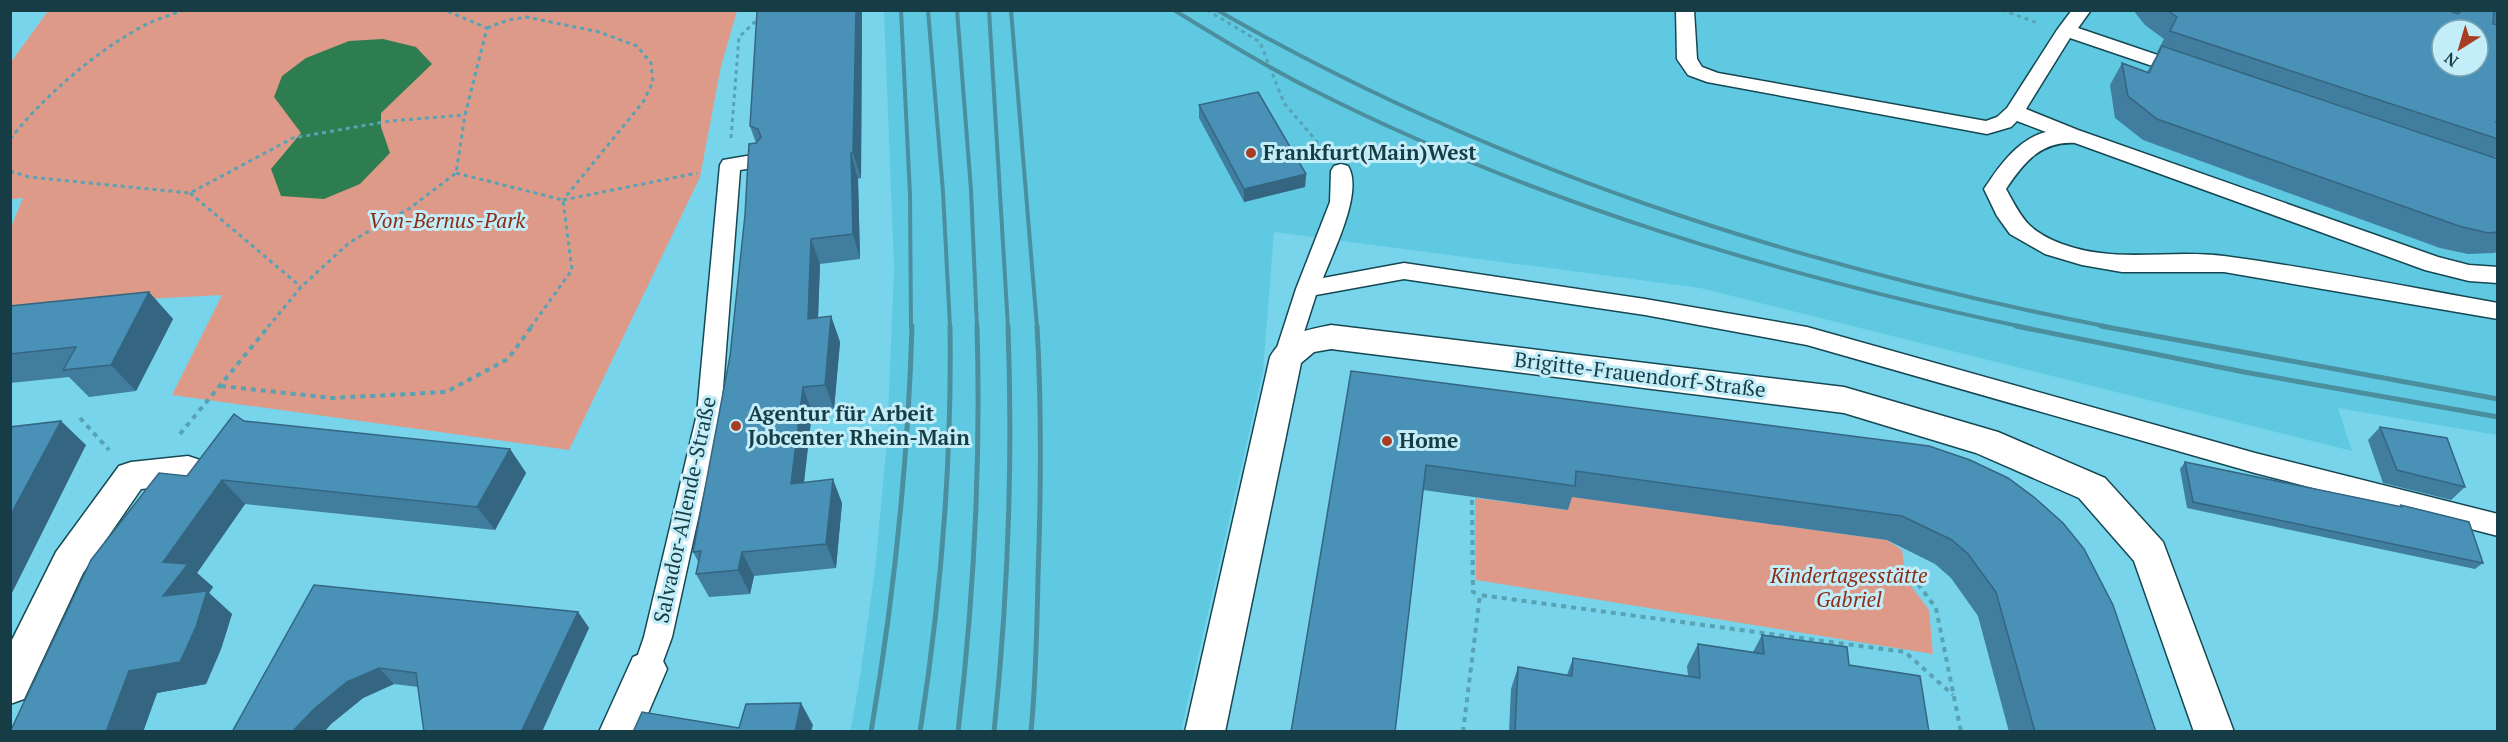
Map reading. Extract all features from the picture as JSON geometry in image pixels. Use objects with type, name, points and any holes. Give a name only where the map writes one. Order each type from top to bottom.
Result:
[{"type":"street","name":"Brigitte-Frauendorf-Straße","points":[[1286,357],[1305,342],[1331,337],[1369,340],[1844,400],[1986,442],[2092,488],[2150,553],[2214,732]]},
{"type":"street","points":[[1205,732],[1286,357]]},
{"type":"street","points":[[10,686],[69,563],[131,476],[188,470]]},
{"type":"street","name":"Salvador-Allende-Straße","points":[[619,732],[647,669]]},
{"type":"lane","points":[[1685,10],[1687,59],[1695,71],[1714,78],[1987,128],[2004,122],[2014,112],[2066,30],[2082,10]]},
{"type":"lane","points":[[2066,30],[2203,76]]},
{"type":"lane","points":[[2014,112],[2433,264],[2469,273],[2498,275]]},
{"type":"lane","points":[[2078,137],[2057,136],[2044,140],[2008,168],[1995,189],[2016,228],[2037,242],[2064,252],[2121,264],[2198,261],[2224,264],[2498,311]]},
{"type":"lane","points":[[730,165],[758,161]]},
{"type":"lane","name":"Salvador-Allende-Straße","points":[[647,669],[658,637],[710,414],[730,165]]},
{"type":"lane","points":[[1286,357],[1306,289],[1341,202],[1341,171]]},
{"type":"lane","points":[[1306,289],[1404,271],[1645,307],[1807,336],[2255,464],[2498,525]]},
{"type":"path","points":[[10,139],[33,110],[81,69],[145,25],[184,10]]},
{"type":"path","points":[[220,386],[333,398],[446,392],[508,359],[572,270],[563,200],[643,102],[653,82],[651,63],[637,46],[589,29],[527,16],[488,28],[446,10]]},
{"type":"path","points":[[1207,10],[1260,42],[1284,103],[1341,171]]},
{"type":"path","points":[[730,165],[739,37],[763,15]]},
{"type":"path","points":[[208,401],[301,286],[350,242],[410,208],[456,173],[465,115],[488,28]]},
{"type":"path","points":[[10,171],[29,177],[190,193],[293,138],[390,121],[465,115]]},
{"type":"path","points":[[456,173],[563,200],[702,172]]},
{"type":"path","points":[[190,193],[301,286]]},
{"type":"path","points":[[80,418],[105,445]]},
{"type":"path","points":[[1472,500],[1473,592],[1480,595],[1905,652],[1953,695]]},
{"type":"path","points":[[1912,576],[1936,608],[1961,732]]},
{"type":"path","points":[[1463,732],[1480,595]]},
{"type":"shaded area","points":[[884,11],[2497,11],[2497,435],[2338,408],[2352,451],[1700,288],[1274,232],[1263,372],[1181,731],[850,732],[875,570],[887,441],[894,268]]},
{"type":"shaded area","points":[[383,39],[416,47],[432,64],[381,113],[381,127],[390,153],[360,184],[324,199],[281,196],[271,169],[301,133],[274,97],[282,76],[306,58],[349,41]]},
{"type":"green space","name":"Von-Bernus-Park","points":[[536,10],[548,13],[550,10],[737,11],[721,66],[700,177],[569,450],[172,395],[222,295],[11,306],[11,227],[23,198],[11,199],[11,62],[48,11]]},
{"type":"green space","name":"Kindertagesstätte Gabriel","points":[[1568,496],[1887,540],[1902,550],[1906,579],[1929,610],[1933,654],[1476,580],[1475,498],[1568,510]]},
{"type":"building","points":[[758,10],[856,10],[853,153],[851,153],[853,234],[811,239],[808,319],[831,316],[825,385],[803,387],[791,484],[833,479],[826,544],[742,552],[738,570],[696,574],[701,551],[693,552],[730,356],[745,215],[749,144],[756,143],[761,137],[758,129],[750,126]]},
{"type":"building","points":[[2167,10],[2447,10],[2458,14],[2465,10],[2494,10],[2493,24],[2498,25],[2498,122],[2496,122],[2498,139],[2170,31],[2177,17]]},
{"type":"building","points":[[2162,46],[2498,159],[2498,232],[2488,233],[2459,226],[2157,119],[2128,96],[2122,63],[2149,73]]},
{"type":"building","name":"Frankfurt(Main)West","points":[[1258,92],[1306,174],[1244,189],[1199,105]]},
{"type":"building","points":[[149,292],[111,365],[63,370],[76,347],[10,354],[10,306]]},
{"type":"building","points":[[1351,371],[1929,446],[1970,460],[2008,478],[2035,498],[2063,523],[2084,549],[2113,605],[2156,732],[2035,732],[1996,592],[1968,554],[1952,540],[1902,516],[1576,471],[1575,486],[1426,465],[1395,732],[1291,732]]},
{"type":"building","points":[[234,414],[244,421],[510,449],[477,507],[222,480],[163,562],[188,564],[163,596],[207,591],[196,627],[180,662],[129,671],[106,732],[10,732],[91,560],[159,473],[187,476]]},
{"type":"building","points":[[61,421],[10,516],[10,427]]},
{"type":"building","points":[[2380,427],[2447,438],[2465,487],[2397,470]]},
{"type":"building","points":[[2185,462],[2402,507],[2401,505],[2469,522],[2483,563],[2193,502]]},
{"type":"building","points":[[314,585],[578,612],[521,732],[424,732],[416,673],[379,668],[347,682],[314,709],[292,732],[232,732]]},
{"type":"building","points":[[1762,635],[1847,647],[1849,665],[1920,676],[1929,732],[1515,732],[1518,667],[1572,676],[1573,658],[1700,678],[1698,644],[1764,654]]},
{"type":"building","points":[[801,703],[795,732],[633,732],[642,712],[739,728],[746,704]]},
{"type":"railway","points":[[901,10],[910,195],[911,327]]},
{"type":"railway","points":[[928,10],[943,192],[950,327]]},
{"type":"railway","points":[[957,10],[971,190],[977,327]]},
{"type":"railway","points":[[989,10],[1008,327]]},
{"type":"railway","points":[[1011,10],[1037,327]]},
{"type":"railway","points":[[1174,10],[1242,52],[1313,90],[1398,130],[1571,201],[1750,259],[1932,307],[2023,327]]},
{"type":"railway","points":[[1217,10],[1322,67],[1429,118],[1538,164],[1650,205],[1762,242],[1877,274],[2109,327]]},
{"type":"railway","points":[[871,732],[887,631],[899,529],[912,326]]},
{"type":"railway","points":[[958,732],[975,529],[978,428],[977,326]]},
{"type":"railway","points":[[994,732],[1003,631],[1008,529],[1010,428],[1008,326]]},
{"type":"railway","points":[[1031,732],[1036,654],[1040,483],[1037,326]]},
{"type":"railway","points":[[2016,326],[2244,372],[2498,417]]},
{"type":"railway","points":[[2101,326],[2498,399]]},
{"type":"railway","points":[[920,732],[934,631],[944,529],[949,428],[950,327]]},
{"type":"place","name":"Frankfurt(Main)West","points":[[1251,153]]},
{"type":"place","name":"Agentur für Arbeit Jobcenter Rhein-Main","points":[[736,426]]},
{"type":"place","name":"Home","points":[[1387,441]]}]
